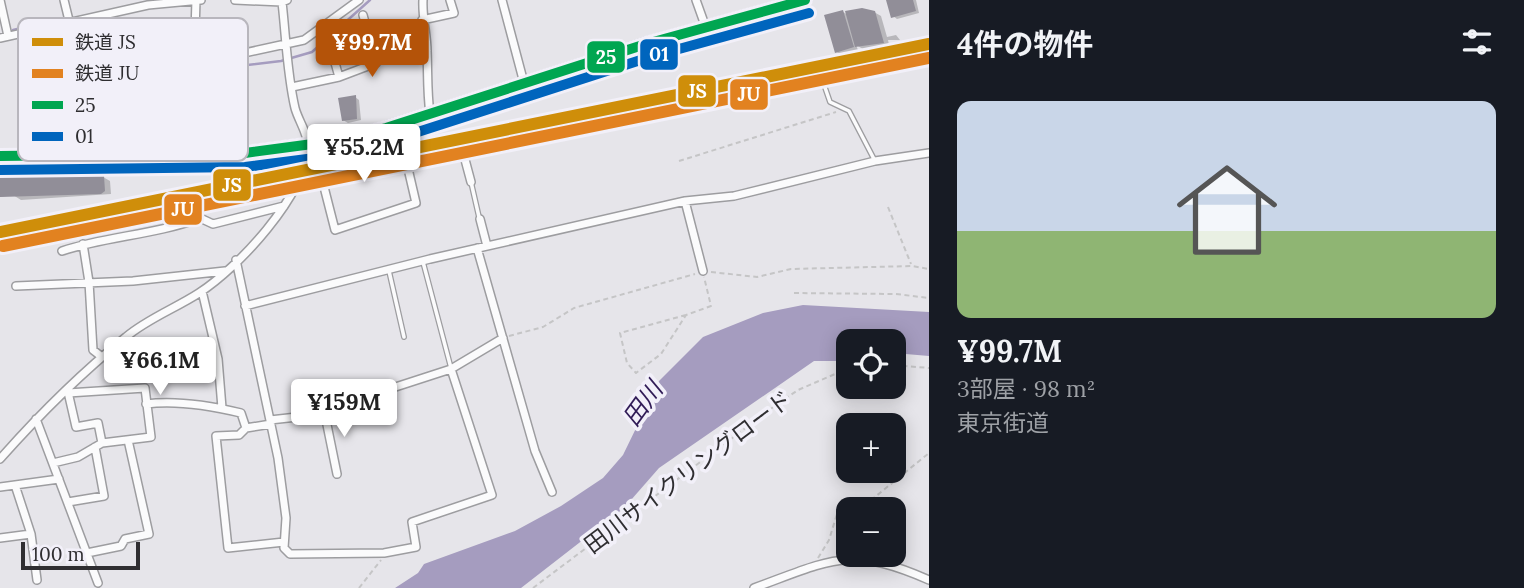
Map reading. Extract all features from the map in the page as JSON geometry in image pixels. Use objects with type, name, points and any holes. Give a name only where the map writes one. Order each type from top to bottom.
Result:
[{"type":"highway","points":[[248,153],[309,145],[386,128],[706,28],[759,7],[805,0]]},
{"type":"highway","points":[[0,156],[18,156]]},
{"type":"street","points":[[64,0],[68,18]]},
{"type":"street","points":[[88,18],[148,5],[198,0],[197,18]]},
{"type":"street","points":[[0,459],[36,419],[129,334],[202,291],[226,271],[285,205],[299,184],[309,145],[295,109],[284,1],[236,0]]},
{"type":"street","points":[[248,52],[304,40],[359,0]]},
{"type":"street","points":[[423,0],[422,20],[428,50],[425,79],[430,114]]},
{"type":"street","points":[[422,20],[454,13],[450,0]]},
{"type":"street","points":[[502,0],[524,83]]},
{"type":"street","points":[[696,0],[706,28]]},
{"type":"street","points":[[0,1],[4,37]]},
{"type":"street","points":[[292,87],[339,76],[376,63],[363,15]]},
{"type":"street","points":[[330,45],[339,76]]},
{"type":"street","points":[[471,182],[463,152],[468,146],[929,54]]},
{"type":"street","points":[[245,306],[477,248],[685,201],[734,196],[875,162],[929,153]]},
{"type":"street","points":[[299,184],[406,160],[416,203],[335,230],[322,179]]},
{"type":"street","points":[[685,201],[703,271]]},
{"type":"street","points":[[62,251],[83,244],[174,228],[200,218],[213,224],[285,205]]},
{"type":"street","points":[[480,219],[487,246]]},
{"type":"street","points":[[83,244],[89,282],[93,350],[102,357]]},
{"type":"street","points":[[477,248],[535,451],[552,492]]},
{"type":"street","points":[[236,260],[270,422],[286,518],[284,548],[290,554],[384,553],[416,547],[412,522],[492,495],[451,369]]},
{"type":"street","points":[[16,286],[226,271]]},
{"type":"street","points":[[202,291],[218,359],[222,408]]},
{"type":"street","points":[[284,542],[228,548],[225,496],[216,436],[239,435],[246,428],[324,410],[451,369],[503,338]]},
{"type":"street","points":[[53,464],[78,457],[99,445],[151,437],[145,388],[67,391]]},
{"type":"street","points":[[67,391],[76,427],[98,423],[104,496],[68,502]]},
{"type":"street","points":[[146,404],[165,401],[222,408],[241,413],[246,428]]},
{"type":"street","points":[[324,410],[337,474]]},
{"type":"street","points":[[36,419],[98,583]]},
{"type":"street","points":[[87,553],[121,546],[125,539],[149,534],[128,440]]},
{"type":"street","points":[[0,486],[59,479]]},
{"type":"street","points":[[15,485],[31,534],[37,580]]},
{"type":"street","points":[[0,538],[31,534]]},
{"type":"street","points":[[754,588],[815,566],[851,558],[876,559],[929,580]]},
{"type":"lane","points":[[821,76],[830,102],[849,111],[875,162]]},
{"type":"lane","points":[[471,182],[480,219]]},
{"type":"lane","points":[[423,262],[451,369]]},
{"type":"lane","points":[[389,271],[404,337]]},
{"type":"path","points":[[679,161],[835,114],[840,109]]},
{"type":"path","points":[[888,207],[912,266]]},
{"type":"path","points":[[503,338],[543,327],[573,308],[703,271],[757,277],[791,269],[912,266],[929,269]]},
{"type":"path","points":[[685,315],[661,354],[636,373],[627,363],[620,333],[711,306],[703,271]]},
{"type":"path","points":[[794,293],[895,294],[929,298]]},
{"type":"path","points":[[906,366],[929,369]]},
{"type":"path","name":"田川サイクリングロード","points":[[533,588],[776,405],[798,390],[836,374]]},
{"type":"path","points":[[815,566],[829,540],[837,514],[870,501],[929,453]]},
{"type":"path","points":[[359,588],[384,553]]},
{"type":"shaded area","points":[[803,305],[929,312],[929,356],[906,354],[906,329],[836,329],[836,361],[814,361],[659,468],[624,508],[521,588],[395,588],[418,573],[424,564],[515,531],[561,506],[603,478],[623,455],[659,381],[703,337],[763,313]]},
{"type":"building","points":[[886,0],[913,0],[916,11],[891,18]]},
{"type":"building","points":[[862,8],[875,11],[884,43],[855,47],[845,11]]},
{"type":"building","points":[[843,10],[854,47],[835,53],[824,15]]},
{"type":"building","points":[[356,95],[357,119],[342,121],[338,98]]},
{"type":"building","points":[[56,165],[56,176],[104,176],[105,191],[101,194],[0,197],[0,166]]},
{"type":"waterway","points":[[248,65],[281,61],[312,52],[370,0]]},
{"type":"waterway","points":[[13,30],[18,29]]},
{"type":"rail line","name":"JS","points":[[0,232],[929,44]]},
{"type":"rail line","name":"JU","points":[[3,246],[929,58]]},
{"type":"transit line","name":"25","points":[[248,153],[335,141],[386,128],[646,44],[805,0]]},
{"type":"transit line","name":"01","points":[[0,170],[245,167],[338,155],[390,141],[650,57],[809,13]]},
{"type":"transit line","name":"25","points":[[0,156],[18,156]]},
{"type":"water label","name":"田川","points":[[643,404]]}]
